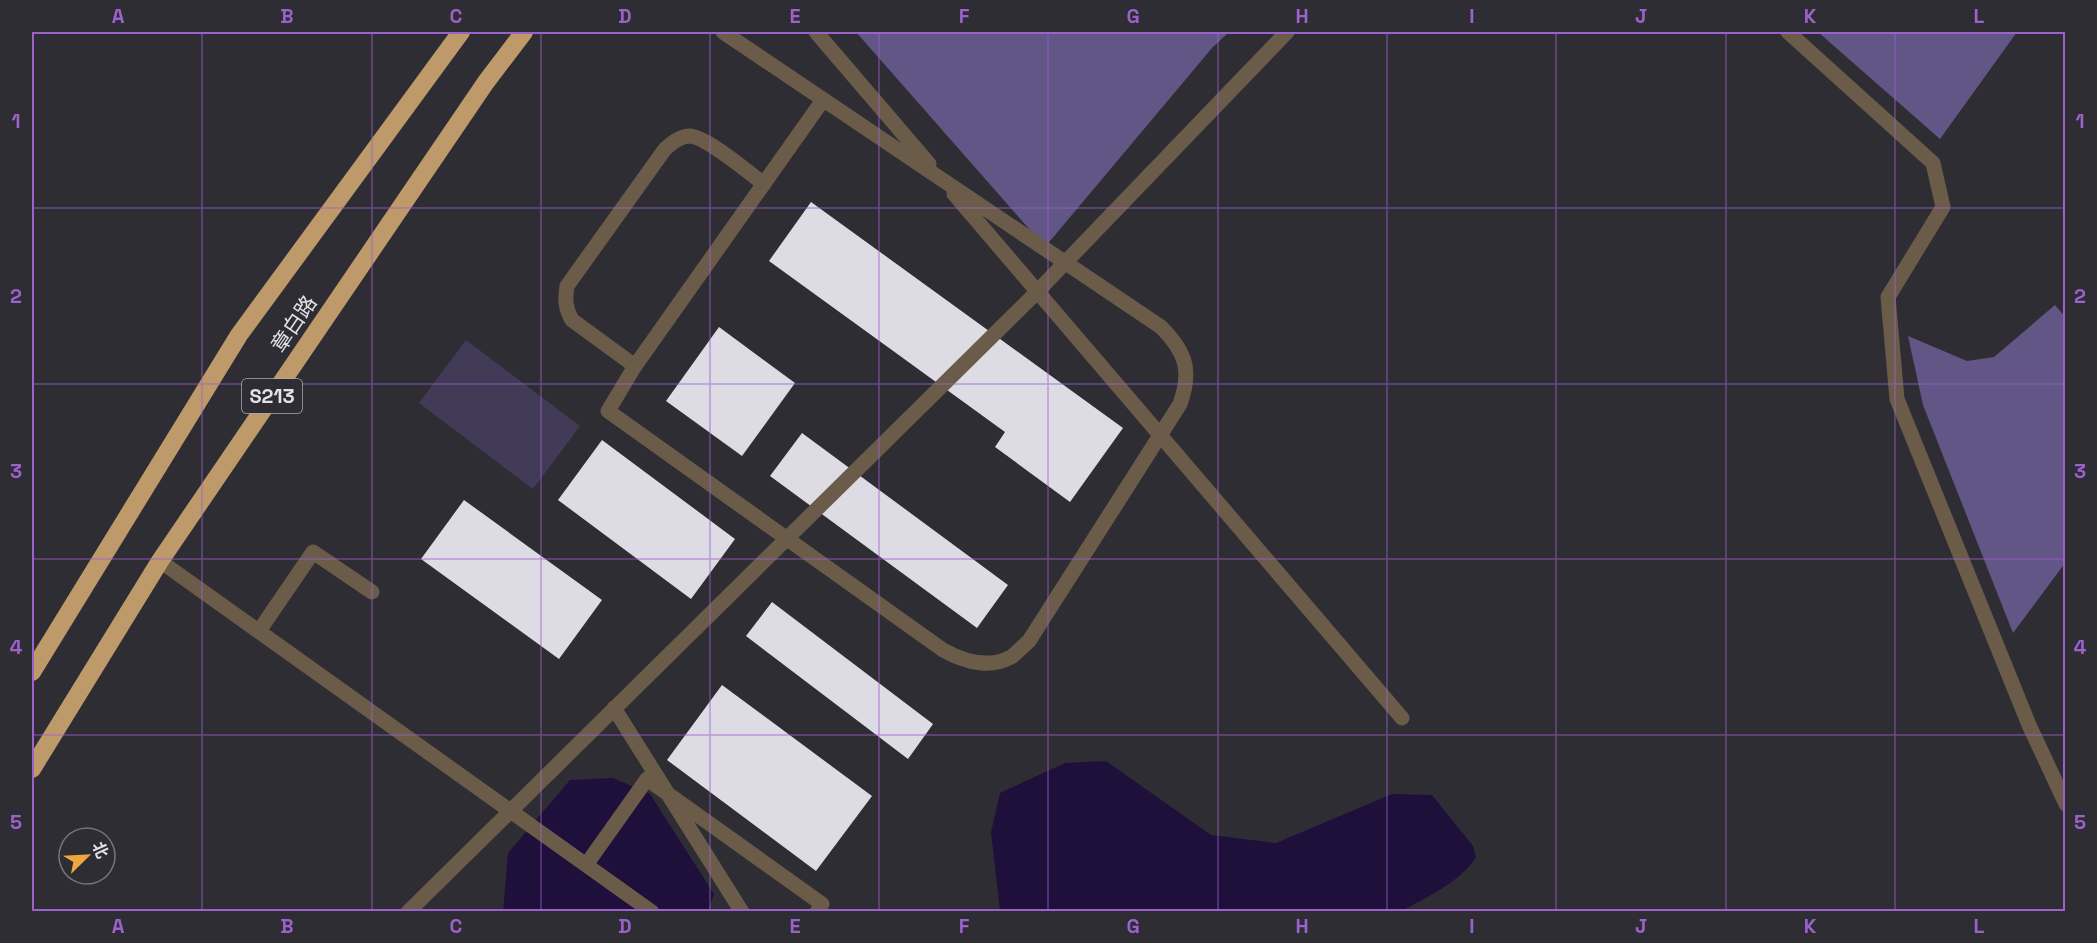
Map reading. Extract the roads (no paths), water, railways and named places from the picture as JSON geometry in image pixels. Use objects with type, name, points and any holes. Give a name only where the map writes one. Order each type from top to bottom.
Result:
[{"type":"highway","name":"章白路","points":[[32,672],[239,335],[461,32]]},
{"type":"highway","name":"章白路","points":[[32,769],[160,561],[486,82],[524,32]]},
{"type":"lane","points":[[723,32],[1161,327],[1174,340],[1182,353],[1187,370],[1186,388],[1180,405],[1029,641],[1011,657],[992,663],[975,662],[958,658],[943,650],[608,411],[635,366],[823,100]]},
{"type":"lane","points":[[816,32],[1402,718]]},
{"type":"lane","points":[[408,912],[1037,291],[1287,32]]},
{"type":"lane","points":[[1788,32],[1933,163],[1943,207],[1888,297],[1898,399],[2029,725],[2066,804]]},
{"type":"lane","points":[[635,366],[572,320],[567,312],[565,301],[567,286],[666,148],[676,140],[689,136],[703,140],[764,184]]},
{"type":"lane","points":[[259,631],[313,552],[372,592]]},
{"type":"lane","points":[[160,561],[652,912]]},
{"type":"lane","points":[[614,708],[742,912]]},
{"type":"lane","points":[[586,865],[647,779],[822,904],[817,912]]}]
